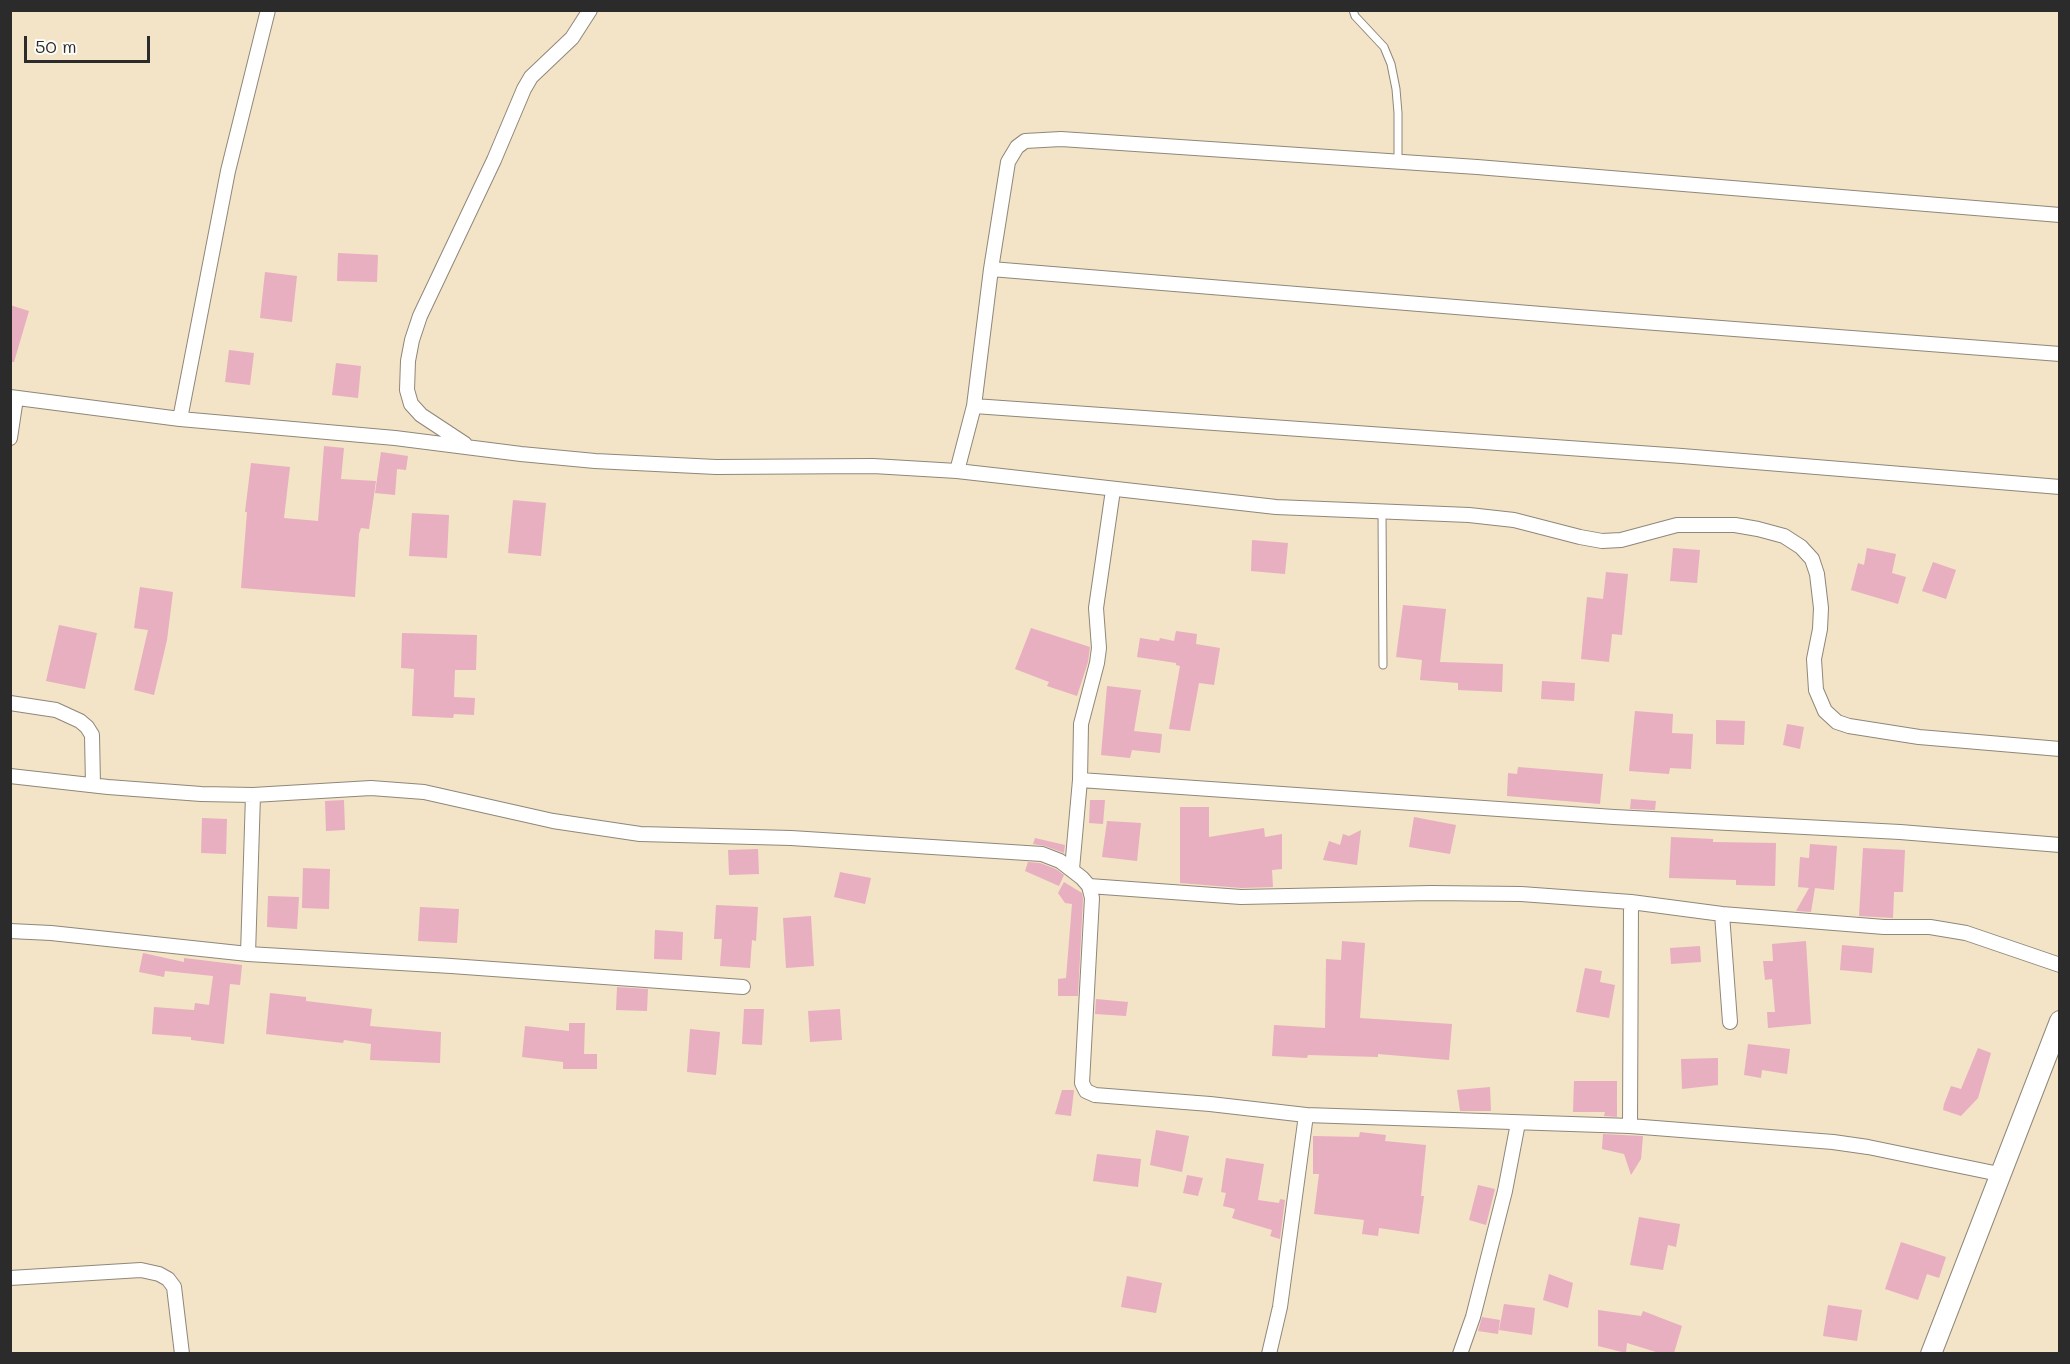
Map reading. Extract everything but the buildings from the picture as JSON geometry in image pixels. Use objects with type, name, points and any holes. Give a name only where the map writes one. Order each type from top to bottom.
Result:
[{"type":"main road","points":[[1931,1353],[2060,1021]]},
{"type":"street","points":[[180,419],[228,171],[268,10]]},
{"type":"street","points":[[470,447],[421,415],[411,404],[407,390],[412,340],[420,315],[494,160],[524,89],[531,77],[572,39],[591,10]]},
{"type":"street","points":[[957,471],[974,406],[1008,162],[1017,147],[1025,141],[1061,139],[1398,162],[2060,215]]},
{"type":"street","points":[[992,268],[1578,317],[2060,354]]},
{"type":"street","points":[[10,438],[13,397],[180,419],[395,438],[595,462],[674,466],[873,466],[957,471],[1276,507],[1469,515],[1514,520],[1602,541],[1621,540],[1677,525],[1734,525],[1784,536],[1801,547],[1812,559],[1817,574],[1821,608],[1820,629],[1814,659],[1816,690],[1825,711],[1837,722],[1919,737],[2060,749]]},
{"type":"street","points":[[974,406],[1682,456],[2060,487]]},
{"type":"street","points":[[1072,869],[1080,780],[1081,724],[1099,648],[1096,608],[1113,490]]},
{"type":"street","points":[[10,703],[56,710],[80,721],[87,727],[92,735],[93,785]]},
{"type":"street","points":[[10,776],[201,794],[253,795],[371,788],[424,792],[553,821],[640,834],[790,838],[1042,854],[1072,869],[1089,886],[1092,913],[1082,1083],[1086,1091],[1103,1097],[1210,1104],[1306,1115],[1630,1126],[1833,1142],[1999,1174]]},
{"type":"street","points":[[1080,780],[1614,817],[1900,832],[2060,845]]},
{"type":"street","points":[[248,954],[253,795]]},
{"type":"street","points":[[1089,886],[1241,897],[1509,894],[1631,902],[1722,914],[1884,927],[1930,927],[1966,933],[2060,965]]},
{"type":"street","points":[[1630,1126],[1631,902]]},
{"type":"street","points":[[1722,914],[1730,1022]]},
{"type":"street","points":[[10,931],[51,933],[248,954],[463,966],[743,987]]},
{"type":"street","points":[[1269,1353],[1280,1307],[1306,1115]]},
{"type":"street","points":[[1460,1353],[1473,1317],[1505,1191],[1518,1123]]},
{"type":"street","points":[[10,1278],[141,1270],[159,1274],[174,1287],[182,1353]]},
{"type":"lane","points":[[1353,10],[1355,16],[1384,47],[1391,64],[1398,105],[1398,162]]},
{"type":"lane","points":[[1382,513],[1383,666]]}]
